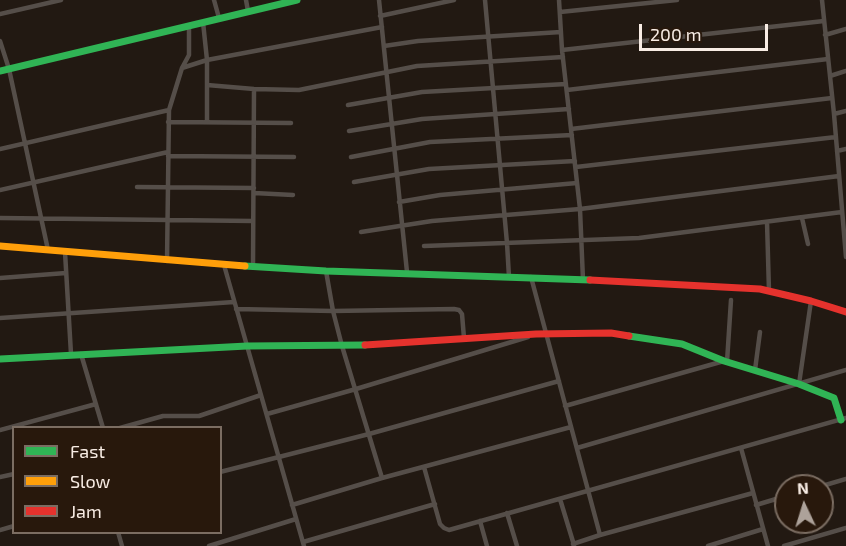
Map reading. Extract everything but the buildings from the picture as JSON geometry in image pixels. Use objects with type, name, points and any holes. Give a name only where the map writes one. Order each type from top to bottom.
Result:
[{"type":"street","points":[[0,14],[61,0]]},
{"type":"street","points":[[214,0],[219,18]]},
{"type":"street","points":[[246,0],[248,11]]},
{"type":"street","points":[[0,71],[297,0]]},
{"type":"street","points":[[379,0],[407,272]]},
{"type":"street","points":[[380,16],[454,0]]},
{"type":"street","points":[[485,0],[509,277]]},
{"type":"street","points":[[559,0],[562,50],[580,209],[584,280]]},
{"type":"street","points":[[560,12],[677,0]]},
{"type":"street","points":[[822,0],[839,176],[843,192],[842,213],[846,257]]},
{"type":"street","points":[[562,50],[824,21]]},
{"type":"street","points":[[203,22],[207,60],[207,122]]},
{"type":"street","points":[[166,261],[169,110],[189,55],[189,26]]},
{"type":"street","points":[[183,68],[207,60],[382,27]]},
{"type":"street","points":[[825,35],[846,29]]},
{"type":"street","points":[[384,46],[418,41],[561,32]]},
{"type":"street","points":[[0,41],[9,69],[35,182],[48,250]]},
{"type":"street","points":[[207,85],[299,90],[417,66],[563,57]]},
{"type":"street","points":[[348,105],[422,92],[567,87],[828,59]]},
{"type":"street","points":[[830,76],[846,71]]},
{"type":"street","points":[[253,266],[254,89]]},
{"type":"street","points":[[571,129],[832,98]]},
{"type":"street","points":[[349,130],[391,123],[569,109]]},
{"type":"street","points":[[0,149],[169,110]]},
{"type":"street","points":[[834,114],[846,111]]},
{"type":"street","points":[[168,122],[291,123]]},
{"type":"street","points":[[351,157],[430,142],[572,135]]},
{"type":"street","points":[[576,167],[836,137]]},
{"type":"street","points":[[837,151],[846,149]]},
{"type":"street","points":[[0,190],[168,154],[294,157]]},
{"type":"street","points":[[354,182],[429,169],[575,161]]},
{"type":"street","points":[[361,232],[432,221],[504,217],[580,209],[839,176]]},
{"type":"street","points":[[399,202],[441,195],[577,183]]},
{"type":"street","points":[[137,187],[254,190],[293,195]]},
{"type":"street","points":[[424,246],[639,238],[842,213]]},
{"type":"street","points":[[0,218],[254,220]]},
{"type":"street","points":[[802,218],[808,244]]},
{"type":"street","points":[[767,222],[769,291]]},
{"type":"street","points":[[0,246],[166,261],[326,271],[407,272],[713,286],[769,291],[846,312]]},
{"type":"street","points":[[65,252],[71,354]]},
{"type":"street","points":[[224,265],[303,544],[435,504]]},
{"type":"street","points":[[326,271],[342,346],[382,478]]},
{"type":"street","points":[[0,278],[66,273]]},
{"type":"street","points":[[531,277],[600,534]]},
{"type":"street","points":[[725,361],[731,300]]},
{"type":"street","points":[[799,384],[812,301]]},
{"type":"street","points":[[0,318],[234,302]]},
{"type":"street","points":[[236,309],[333,311],[454,309],[459,310],[462,314],[464,338]]},
{"type":"street","points":[[755,370],[760,332]]},
{"type":"street","points":[[0,358],[247,346],[342,346],[536,334],[611,333],[682,344],[725,361],[799,384],[834,398],[844,419],[449,530],[440,524],[424,467]]},
{"type":"street","points":[[267,414],[536,334]]},
{"type":"street","points":[[81,354],[102,426]]},
{"type":"street","points":[[565,406],[725,361]]},
{"type":"street","points":[[577,448],[846,370]]},
{"type":"street","points":[[222,471],[369,434],[559,381]]},
{"type":"street","points":[[127,426],[164,416],[199,416],[261,395]]},
{"type":"street","points":[[15,426],[96,404]]},
{"type":"street","points":[[292,505],[571,427]]},
{"type":"street","points":[[741,448],[768,546]]},
{"type":"street","points":[[560,499],[574,545],[600,534],[753,493]]},
{"type":"street","points":[[756,505],[774,500]]},
{"type":"street","points":[[507,513],[517,546]]},
{"type":"street","points":[[209,546],[296,519]]},
{"type":"street","points":[[480,521],[487,546]]},
{"type":"street","points":[[784,546],[846,528]]},
{"type":"street","points":[[708,546],[763,529]]},
{"type":"traffic: fast","points":[[0,71],[297,0]]},
{"type":"traffic: fast","points":[[245,266],[590,280]]},
{"type":"traffic: fast","points":[[629,336],[682,344],[724,361],[799,384],[834,398],[841,420]]},
{"type":"traffic: fast","points":[[0,359],[247,346],[365,345]]},
{"type":"traffic: slow","points":[[0,246],[245,266]]},
{"type":"traffic: jam","points":[[590,280],[760,289],[846,312]]},
{"type":"traffic: jam","points":[[365,345],[536,334],[611,333],[629,336]]}]
